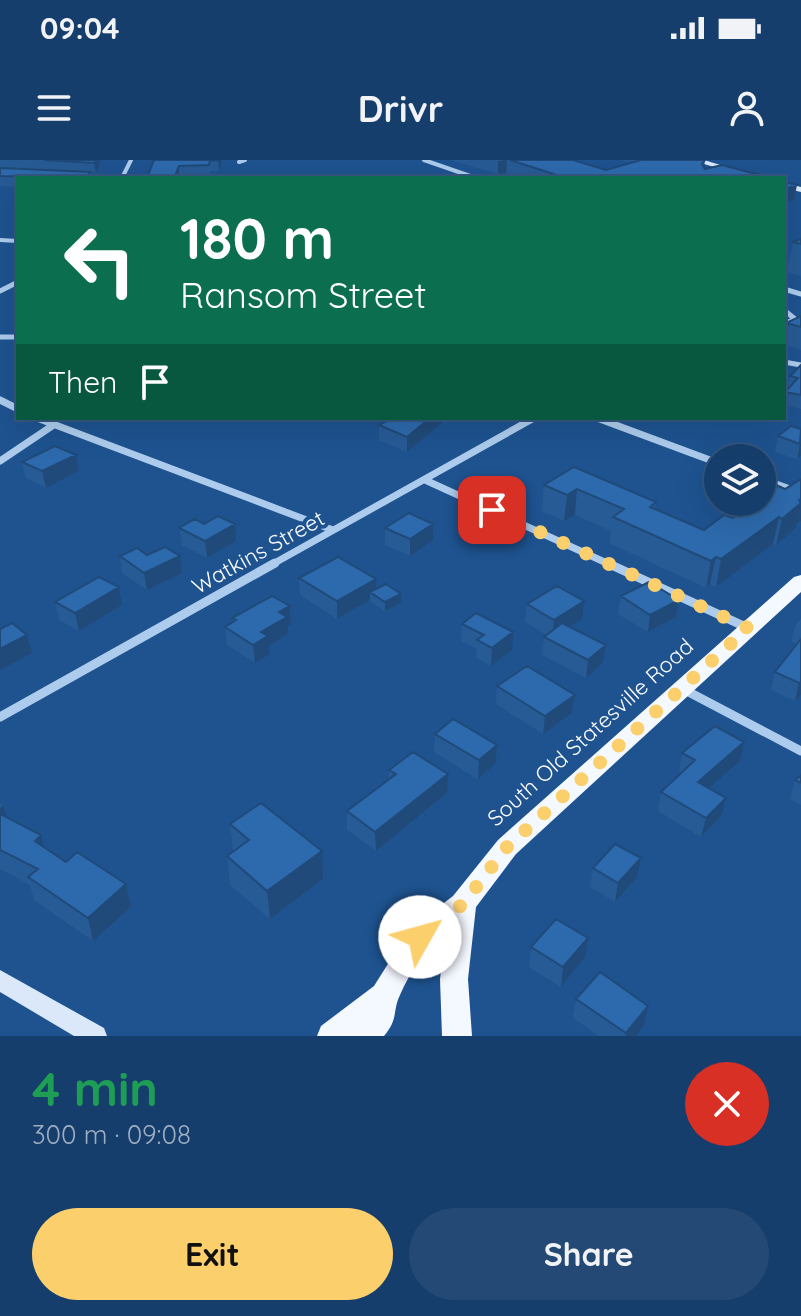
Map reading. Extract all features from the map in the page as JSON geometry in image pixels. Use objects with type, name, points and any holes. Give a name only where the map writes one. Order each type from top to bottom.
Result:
[{"type":"main road","points":[[695,160],[752,176]]},
{"type":"main road","name":"South Old Statesville Road","points":[[366,1036],[382,1016],[384,995],[420,937],[463,904],[507,847],[801,581]]},
{"type":"main road","points":[[457,1036],[454,979],[463,904]]},
{"type":"main road","points":[[0,980],[95,1036]]},
{"type":"main road","points":[[332,1036],[384,995]]},
{"type":"street","points":[[239,162],[245,160]]},
{"type":"street","points":[[424,160],[470,176]]},
{"type":"street","points":[[713,175],[730,170]]},
{"type":"street","points":[[786,312],[795,319],[786,323]]},
{"type":"street","points":[[41,420],[333,530]]},
{"type":"street","name":"Watkins Street","points":[[0,717],[530,420]]},
{"type":"street","points":[[602,420],[704,458]]},
{"type":"street","points":[[0,461],[52,426]]},
{"type":"street","points":[[425,480],[748,628]]},
{"type":"street","points":[[776,484],[801,493]]},
{"type":"street","points":[[682,688],[801,751]]},
{"type":"building","points":[[44,160],[96,160],[94,163]]},
{"type":"building","points":[[154,160],[218,160],[210,161],[209,165],[179,166],[175,176],[148,176]]},
{"type":"building","points":[[510,160],[573,160],[606,170],[641,160],[705,160],[702,164],[705,169],[722,165],[763,176],[560,176]]},
{"type":"building","points":[[0,168],[90,172],[88,176],[0,176]]},
{"type":"building","points":[[801,316],[801,327],[786,323]]},
{"type":"building","points":[[801,365],[801,395],[786,392],[798,378],[790,376]]},
{"type":"building","points":[[388,420],[428,420],[407,437],[379,425]]},
{"type":"building","points":[[791,426],[801,429],[800,444],[778,436]]},
{"type":"building","points":[[55,446],[76,455],[42,471],[22,462]]},
{"type":"building","points":[[574,467],[656,502],[650,507],[704,530],[723,516],[776,516],[776,485],[785,489],[801,479],[801,503],[721,559],[716,557],[711,561],[613,517],[624,509],[577,489],[567,495],[544,485]]},
{"type":"building","points":[[409,513],[433,524],[410,539],[385,528]]},
{"type":"building","points":[[218,516],[235,524],[205,541],[179,528],[195,519],[204,524]]},
{"type":"building","points":[[165,547],[180,556],[144,573],[120,556],[137,548],[147,555]]},
{"type":"building","points":[[338,557],[376,579],[337,601],[299,578]]},
{"type":"building","points":[[99,577],[119,587],[75,613],[55,602]]},
{"type":"building","points":[[649,582],[679,600],[650,615],[621,596]]},
{"type":"building","points":[[386,584],[401,594],[385,602],[370,592]]},
{"type":"building","points":[[557,586],[584,601],[554,620],[527,604]]},
{"type":"building","points":[[272,596],[290,606],[279,612],[287,617],[261,632],[268,636],[253,645],[225,627],[236,620],[232,618]]},
{"type":"building","points":[[476,613],[513,632],[492,648],[477,640],[484,635],[462,624]]},
{"type":"building","points":[[12,623],[27,635],[0,649],[0,629]]},
{"type":"building","points":[[562,623],[606,645],[588,660],[544,637]]},
{"type":"building","points":[[801,639],[801,682],[799,683],[775,672]]},
{"type":"building","points":[[527,666],[575,695],[545,716],[497,686]]},
{"type":"building","points":[[453,719],[497,745],[479,760],[435,734]]},
{"type":"building","points":[[715,726],[744,742],[698,782],[726,798],[706,818],[661,792],[695,760],[682,753]]},
{"type":"building","points":[[413,752],[448,774],[375,832],[347,811],[396,774],[389,770]]},
{"type":"building","points":[[261,803],[322,851],[267,891],[227,856],[249,840],[230,824]]},
{"type":"building","points":[[0,814],[41,835],[35,841],[66,862],[77,852],[126,884],[88,918],[28,877],[38,869],[0,850]]},
{"type":"building","points":[[615,844],[641,858],[618,883],[593,868]]},
{"type":"building","points":[[556,919],[588,938],[563,967],[531,947]]},
{"type":"building","points":[[600,972],[648,1006],[626,1033],[576,999]]},
{"type":"route","points":[[420,937],[463,904],[507,847],[748,628],[492,510]]}]
